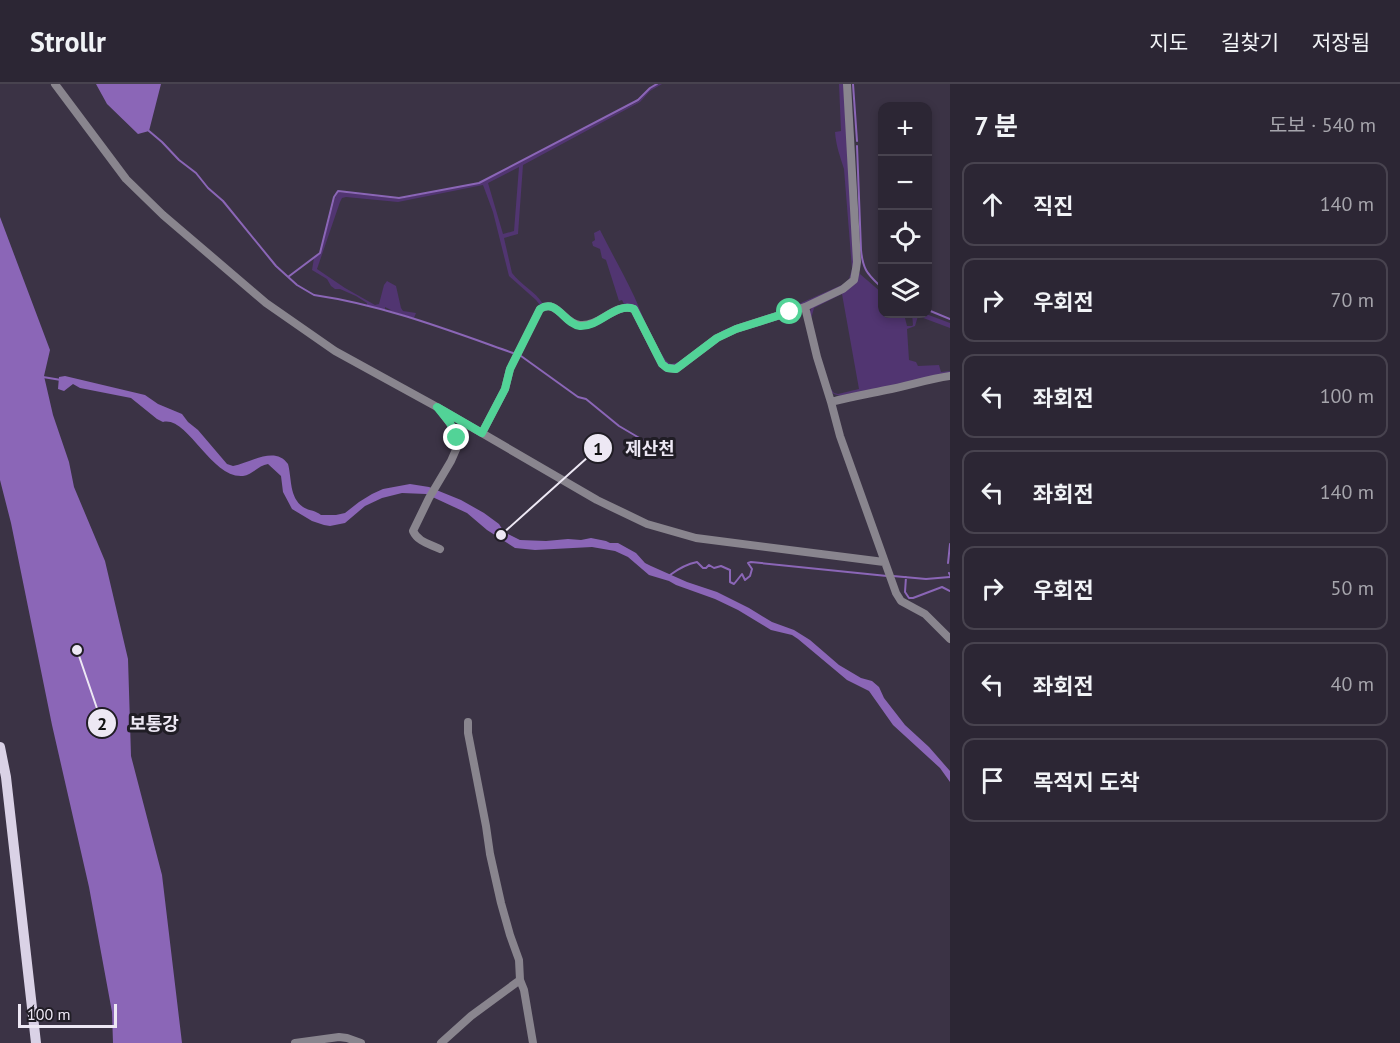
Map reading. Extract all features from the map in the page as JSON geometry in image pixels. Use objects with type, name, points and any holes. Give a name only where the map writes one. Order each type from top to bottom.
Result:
[{"type":"main road","points":[[0,747],[6,777],[36,1043]]},
{"type":"street","points":[[55,84],[126,179],[163,215],[266,303],[335,351],[597,500],[647,524],[696,538],[884,562]]},
{"type":"street","points":[[482,433],[505,389],[510,369],[518,352],[543,307],[552,306],[568,320],[581,326],[593,323],[619,309],[626,307],[634,309],[662,364],[672,369],[680,367],[717,338],[736,329],[805,307],[850,284],[854,280],[856,269],[847,84]]},
{"type":"street","points":[[805,307],[840,436],[896,593],[901,601],[925,614],[950,639]]},
{"type":"street","points":[[831,402],[950,376]]},
{"type":"street","points":[[437,407],[454,429],[458,445],[413,531],[419,540],[440,549]]},
{"type":"street","points":[[468,722],[468,734],[490,854],[505,919],[519,960],[520,980],[534,1041]]},
{"type":"street","points":[[441,1043],[471,1016],[520,980]]},
{"type":"street","points":[[295,1043],[339,1037],[361,1043]]},
{"type":"shaded area","points":[[96,84],[161,84],[149,131],[138,134],[107,104]]},
{"type":"shaded area","points":[[662,84],[650,91],[640,102],[523,165],[518,234],[504,238],[512,273],[543,304],[540,305],[509,276],[493,212],[483,185],[398,202],[342,198],[317,269],[375,305],[379,304],[387,281],[396,286],[403,311],[416,313],[414,318],[387,310],[391,310],[385,307],[385,310],[367,305],[356,296],[335,289],[327,279],[312,270],[314,258],[320,253],[338,192],[399,199],[479,183],[639,101],[650,88]],"holes":[[[519,167],[514,231],[503,234],[488,183]]]},
{"type":"shaded area","points":[[839,84],[844,84],[855,264],[849,283],[804,305],[731,330],[679,366],[669,368],[641,320],[625,306],[622,300],[619,301],[606,260],[602,258],[600,249],[593,246],[594,233],[600,230],[655,343],[671,364],[679,362],[723,330],[794,306],[844,284],[849,279],[852,269],[844,169],[835,132],[841,131]]},
{"type":"shaded area","points":[[0,217],[50,350],[44,376],[53,415],[69,462],[74,487],[105,561],[128,659],[131,756],[162,875],[182,1043],[113,1043],[112,1012],[89,887],[0,480]]},
{"type":"shaded area","points":[[858,270],[878,290],[878,318],[905,318],[907,326],[912,326],[912,318],[917,318],[915,326],[907,329],[909,360],[916,362],[918,366],[939,365],[941,372],[950,371],[950,374],[840,396],[834,394],[828,390],[810,326],[809,313],[812,307],[850,287],[857,277]],"holes":[[[842,294],[859,389],[834,393],[829,386],[811,319],[814,308]]]},
{"type":"shaded area","points":[[932,316],[950,323],[950,328],[923,318]]},
{"type":"shaded area","points":[[65,376],[145,395],[158,404],[182,414],[227,464],[233,466],[269,455],[283,459],[288,464],[293,493],[298,503],[321,515],[345,513],[359,502],[383,489],[410,484],[429,487],[461,500],[499,524],[504,532],[520,540],[591,538],[618,543],[636,553],[651,566],[717,592],[772,622],[794,630],[810,640],[839,665],[861,678],[872,681],[879,687],[884,698],[905,725],[950,771],[950,782],[940,768],[893,725],[869,691],[847,680],[798,639],[792,635],[771,630],[715,599],[649,575],[628,557],[615,551],[592,547],[535,550],[515,548],[487,530],[467,513],[426,494],[402,493],[382,498],[365,506],[345,523],[324,525],[292,509],[283,492],[281,476],[268,464],[243,476],[231,474],[210,459],[182,428],[157,419],[131,398],[80,388],[73,384],[64,391],[58,389],[59,377]]},
{"type":"waterway","points":[[288,277],[320,253],[334,197],[338,191],[399,198],[479,183],[638,100],[657,84]]},
{"type":"waterway","points":[[853,84],[857,141]]},
{"type":"waterway","points":[[149,131],[223,201],[276,266],[297,285],[314,295],[390,312],[513,353]]},
{"type":"waterway","points":[[857,146],[862,257],[867,272],[878,284]]},
{"type":"waterway","points":[[932,312],[950,319]]},
{"type":"waterway","points":[[521,356],[578,397],[586,399],[619,426],[670,456]]},
{"type":"waterway","points":[[43,377],[61,380]]},
{"type":"waterway","points":[[948,563],[950,544]]},
{"type":"waterway","points":[[670,578],[670,575],[679,569],[697,562],[703,568],[709,565],[714,568],[721,566],[730,570],[730,582],[734,584],[742,574],[745,580],[750,576],[752,569],[748,563],[751,562],[887,576]]},
{"type":"waterway","points":[[893,576],[926,579],[950,577]]},
{"type":"waterway","points":[[906,577],[905,592],[909,598],[942,587],[950,591]]},
{"type":"place","name":"제산천","points":[[501,535]]},
{"type":"place","name":"보통강","points":[[77,650]]},
{"type":"route","points":[[457,438],[454,429],[437,407],[482,433],[505,389],[507,377],[518,352],[543,307],[552,306],[568,320],[581,326],[593,323],[619,309],[626,307],[634,309],[662,364],[672,369],[680,367],[717,338],[736,329],[790,312]]}]
